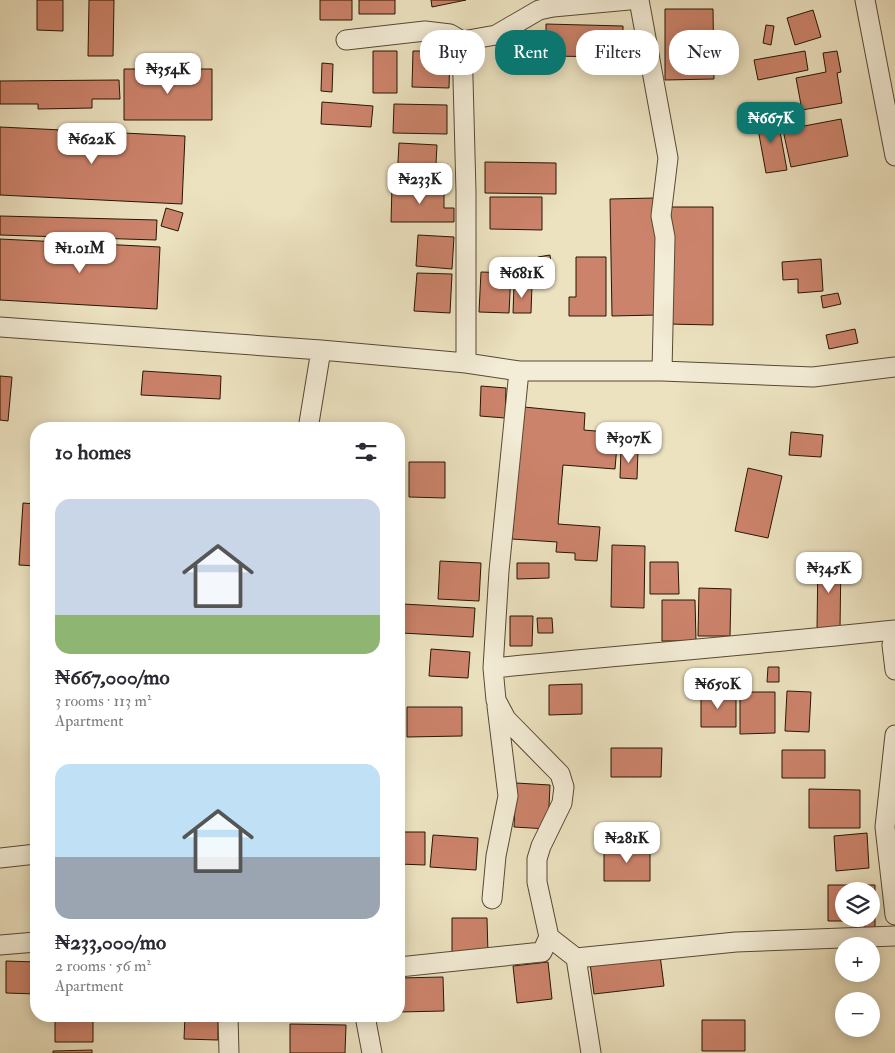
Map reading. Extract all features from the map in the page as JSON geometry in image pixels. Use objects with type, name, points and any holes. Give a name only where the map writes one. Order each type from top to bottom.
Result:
[{"type":"street","points":[[485,36],[496,34],[538,10],[629,0]]},
{"type":"street","points":[[639,0],[668,158],[661,216],[665,236],[662,371]]},
{"type":"street","points":[[865,0],[895,156]]},
{"type":"street","points":[[346,40],[420,31]]},
{"type":"street","points":[[463,75],[466,192],[466,363]]},
{"type":"street","points":[[0,327],[321,350],[466,363],[519,371],[662,371],[813,377],[895,367]]},
{"type":"street","points":[[309,422],[321,350]]},
{"type":"street","points":[[492,899],[496,856],[508,796],[493,668],[499,572],[519,371]]},
{"type":"street","points":[[493,668],[632,654],[895,632],[892,645],[895,670]]},
{"type":"street","points":[[405,965],[542,952],[549,937],[537,882],[537,860],[541,846],[562,803],[564,787],[560,774],[506,719],[496,700]]},
{"type":"street","points":[[895,735],[885,827],[895,915]]},
{"type":"street","points":[[0,858],[30,855]]},
{"type":"street","points":[[576,958],[736,942],[895,936]]},
{"type":"street","points":[[549,937],[576,958],[591,1053]]},
{"type":"street","points":[[0,945],[30,942]]},
{"type":"street","points":[[228,1022],[229,1053]]},
{"type":"street","points":[[366,1022],[372,1053]]},
{"type":"building","points":[[37,0],[63,0],[63,31],[37,30]]},
{"type":"building","points":[[89,0],[114,0],[113,56],[88,56]]},
{"type":"building","points":[[320,0],[352,0],[352,20],[320,20]]},
{"type":"building","points":[[359,0],[395,0],[395,14],[359,14]]},
{"type":"building","points":[[431,0],[466,0],[432,7]]},
{"type":"building","points":[[665,9],[713,9],[713,30],[669,30],[669,75],[714,75],[714,79],[665,80]]},
{"type":"building","points":[[813,10],[821,37],[795,45],[787,18]]},
{"type":"building","points":[[546,24],[623,26],[623,30],[576,30],[576,56],[566,56],[566,30],[546,30]]},
{"type":"building","points":[[766,25],[774,26],[771,45],[763,43]]},
{"type":"building","points":[[373,51],[397,51],[397,93],[373,93]]},
{"type":"building","points":[[413,51],[420,51],[420,75],[449,75],[449,88],[412,87]]},
{"type":"building","points":[[805,51],[808,70],[758,80],[754,60]]},
{"type":"building","points":[[837,51],[841,72],[837,73],[842,103],[802,110],[796,78],[826,72],[823,53]]},
{"type":"building","points":[[322,63],[333,64],[332,92],[321,91]]},
{"type":"building","points":[[124,69],[212,69],[212,120],[124,120]]},
{"type":"building","points":[[119,80],[120,99],[92,99],[92,108],[38,109],[38,104],[0,104],[0,81]]},
{"type":"building","points":[[322,102],[373,106],[371,127],[321,124]]},
{"type":"building","points":[[394,104],[447,105],[447,134],[393,133]]},
{"type":"building","points":[[777,115],[787,170],[766,173],[756,118]]},
{"type":"building","points":[[841,119],[848,156],[791,167],[783,130]]},
{"type":"building","points":[[0,127],[185,136],[182,204],[0,195]]},
{"type":"building","points":[[399,143],[437,145],[435,182],[397,180]]},
{"type":"building","points":[[485,162],[556,163],[556,194],[485,193]]},
{"type":"building","points":[[392,186],[444,186],[444,208],[454,208],[454,222],[391,222]]},
{"type":"building","points":[[490,197],[542,197],[542,230],[490,229]]},
{"type":"building","points":[[655,198],[658,315],[612,316],[610,199]]},
{"type":"building","points":[[668,207],[713,207],[713,325],[668,324]]},
{"type":"building","points":[[166,208],[183,213],[178,231],[161,226]]},
{"type":"building","points":[[0,216],[157,220],[156,240],[0,235]]},
{"type":"building","points":[[418,235],[454,237],[452,269],[416,266]]},
{"type":"building","points":[[0,239],[160,247],[157,309],[0,300]]},
{"type":"building","points":[[550,255],[552,271],[540,272],[538,257]]},
{"type":"building","points":[[576,257],[606,257],[606,316],[569,316],[569,297],[576,297]]},
{"type":"building","points":[[821,259],[823,291],[798,293],[798,279],[783,280],[782,262]]},
{"type":"building","points":[[481,272],[511,273],[509,313],[479,312]]},
{"type":"building","points":[[417,273],[452,274],[450,313],[414,311]]},
{"type":"building","points":[[514,285],[532,285],[531,313],[513,313]]},
{"type":"building","points":[[838,293],[841,304],[823,308],[821,296]]},
{"type":"building","points":[[855,329],[858,343],[829,349],[826,335]]},
{"type":"building","points":[[143,371],[221,376],[220,399],[141,395]]},
{"type":"building","points":[[0,376],[12,377],[8,421],[0,420]]},
{"type":"building","points":[[481,386],[506,388],[505,418],[480,416]]},
{"type":"building","points":[[524,407],[585,413],[584,430],[618,433],[615,469],[563,465],[558,524],[600,527],[597,561],[575,560],[575,553],[556,552],[557,542],[512,539]]},
{"type":"building","points":[[791,432],[823,435],[821,457],[789,455]]},
{"type":"building","points":[[621,449],[638,450],[637,479],[620,478]]},
{"type":"building","points":[[409,462],[445,462],[445,498],[409,497]]},
{"type":"building","points":[[748,468],[782,476],[768,538],[735,531]]},
{"type":"building","points":[[23,503],[30,504],[30,566],[19,565]]},
{"type":"building","points":[[612,545],[645,546],[644,608],[611,607]]},
{"type":"building","points":[[818,558],[841,558],[840,629],[817,629]]},
{"type":"building","points":[[440,561],[481,563],[479,601],[438,599]]},
{"type":"building","points":[[650,562],[678,562],[679,594],[650,594]]},
{"type":"building","points":[[517,563],[549,563],[549,578],[517,579]]},
{"type":"building","points":[[699,588],[731,589],[730,636],[698,636]]},
{"type":"building","points":[[662,600],[695,600],[696,641],[662,641]]},
{"type":"building","points":[[405,604],[475,608],[473,637],[405,633]]},
{"type":"building","points":[[510,616],[533,616],[532,646],[510,646]]},
{"type":"building","points":[[537,618],[552,618],[553,633],[538,633]]},
{"type":"building","points":[[431,649],[470,652],[468,678],[429,676]]},
{"type":"building","points":[[768,667],[779,667],[779,682],[767,682]]},
{"type":"building","points":[[582,684],[582,714],[549,715],[549,685]]},
{"type":"building","points":[[787,691],[811,692],[809,732],[785,731]]},
{"type":"building","points":[[740,692],[775,692],[775,733],[740,734]]},
{"type":"building","points":[[701,693],[736,693],[736,727],[701,727]]},
{"type":"building","points":[[407,707],[462,707],[462,736],[407,737]]},
{"type":"building","points":[[611,748],[662,748],[661,777],[611,777]]},
{"type":"building","points":[[782,750],[825,750],[825,778],[782,778]]},
{"type":"building","points":[[516,783],[550,785],[548,829],[514,827]]},
{"type":"building","points":[[809,789],[860,790],[860,828],[809,828]]},
{"type":"building","points":[[405,832],[425,832],[425,865],[405,864]]},
{"type":"building","points":[[867,833],[869,868],[836,871],[834,836]]},
{"type":"building","points":[[433,835],[478,838],[476,870],[430,867]]},
{"type":"building","points":[[604,847],[650,847],[650,881],[604,881]]},
{"type":"building","points":[[828,885],[835,885],[835,921],[828,921]]},
{"type":"building","points":[[452,918],[487,918],[488,954],[452,955]]},
{"type":"building","points":[[865,927],[875,927],[875,930],[865,930]]},
{"type":"building","points":[[660,955],[664,986],[594,994],[590,963]]},
{"type":"building","points":[[6,961],[30,962],[30,994],[6,993]]},
{"type":"building","points":[[548,962],[552,999],[517,1003],[513,966]]},
{"type":"building","points":[[443,977],[444,1011],[405,1012],[405,978]]},
{"type":"building","points":[[702,1020],[745,1020],[745,1051],[702,1051]]},
{"type":"building","points":[[55,1022],[93,1022],[93,1042],[55,1042]]},
{"type":"building","points":[[185,1022],[218,1022],[218,1040],[184,1039]]},
{"type":"building","points":[[290,1024],[346,1025],[345,1053],[290,1053]]},
{"type":"building","points":[[92,1050],[92,1053],[53,1053],[53,1051]]}]
